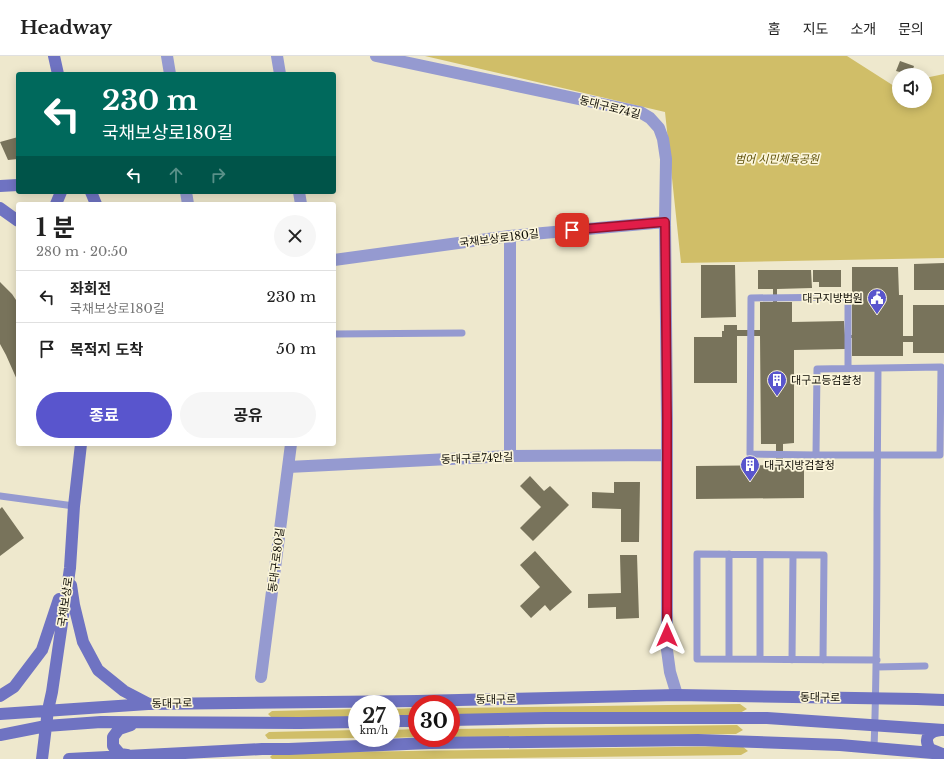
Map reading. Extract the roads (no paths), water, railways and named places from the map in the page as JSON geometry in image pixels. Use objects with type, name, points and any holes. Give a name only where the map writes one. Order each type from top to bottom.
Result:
[{"type":"main road","points":[[54,56],[58,72]]},
{"type":"main road","points":[[0,186],[16,185]]},
{"type":"main road","points":[[0,208],[16,220]]},
{"type":"main road","name":"국채보상로","points":[[42,759],[70,568],[74,506],[81,446]]},
{"type":"main road","points":[[0,696],[14,687],[42,650],[70,568]]},
{"type":"main road","points":[[70,568],[74,605],[83,642],[98,670],[124,691],[148,704]]},
{"type":"main road","name":"동대구로","points":[[0,714],[148,704],[418,701],[677,695],[944,700]]},
{"type":"main road","name":"동대구로","points":[[460,720],[546,718],[767,718],[944,730]]},
{"type":"main road","name":"동대구로","points":[[0,735],[46,726],[101,722],[348,722]]},
{"type":"main road","points":[[129,756],[120,754],[114,746],[113,737],[118,729],[142,722]]},
{"type":"main road","points":[[943,754],[930,749],[928,745],[928,738],[934,730],[944,730]]},
{"type":"main road","points":[[69,759],[262,749],[430,743],[698,740],[840,745],[943,754]]},
{"type":"street","points":[[167,56],[170,72]]},
{"type":"street","points":[[277,56],[280,72]]},
{"type":"street","name":"동대구로74길","points":[[376,56],[640,112],[650,118],[658,128],[663,139],[666,159],[667,650],[670,672],[677,695]]},
{"type":"street","name":"국채보상로180길","points":[[336,260],[510,236],[665,222]]},
{"type":"street","points":[[510,236],[510,456]]},
{"type":"street","name":"동대구로80길","points":[[261,677],[291,446]]},
{"type":"street","name":"동대구로74안길","points":[[288,467],[510,456],[667,455]]},
{"type":"lane","points":[[816,455],[817,369],[942,367],[940,455],[816,455],[750,454],[751,298],[848,297],[848,368]]},
{"type":"lane","points":[[336,334],[462,333]]},
{"type":"lane","points":[[874,748],[877,664],[878,368]]},
{"type":"lane","points":[[0,496],[74,506]]},
{"type":"lane","points":[[823,660],[824,555],[697,554],[697,659],[823,660],[925,666]]},
{"type":"lane","points":[[729,554],[729,659]]},
{"type":"lane","points":[[760,554],[760,659]]},
{"type":"lane","points":[[792,660],[793,555]]},
{"type":"place","name":"대구지방법원","points":[[877,315]]},
{"type":"place","name":"대구고등검찰청","points":[[777,397]]},
{"type":"place","name":"대구지방검찰청","points":[[750,482]]},
{"type":"park label","name":"범어 시민체육공원","points":[[777,159]]}]
